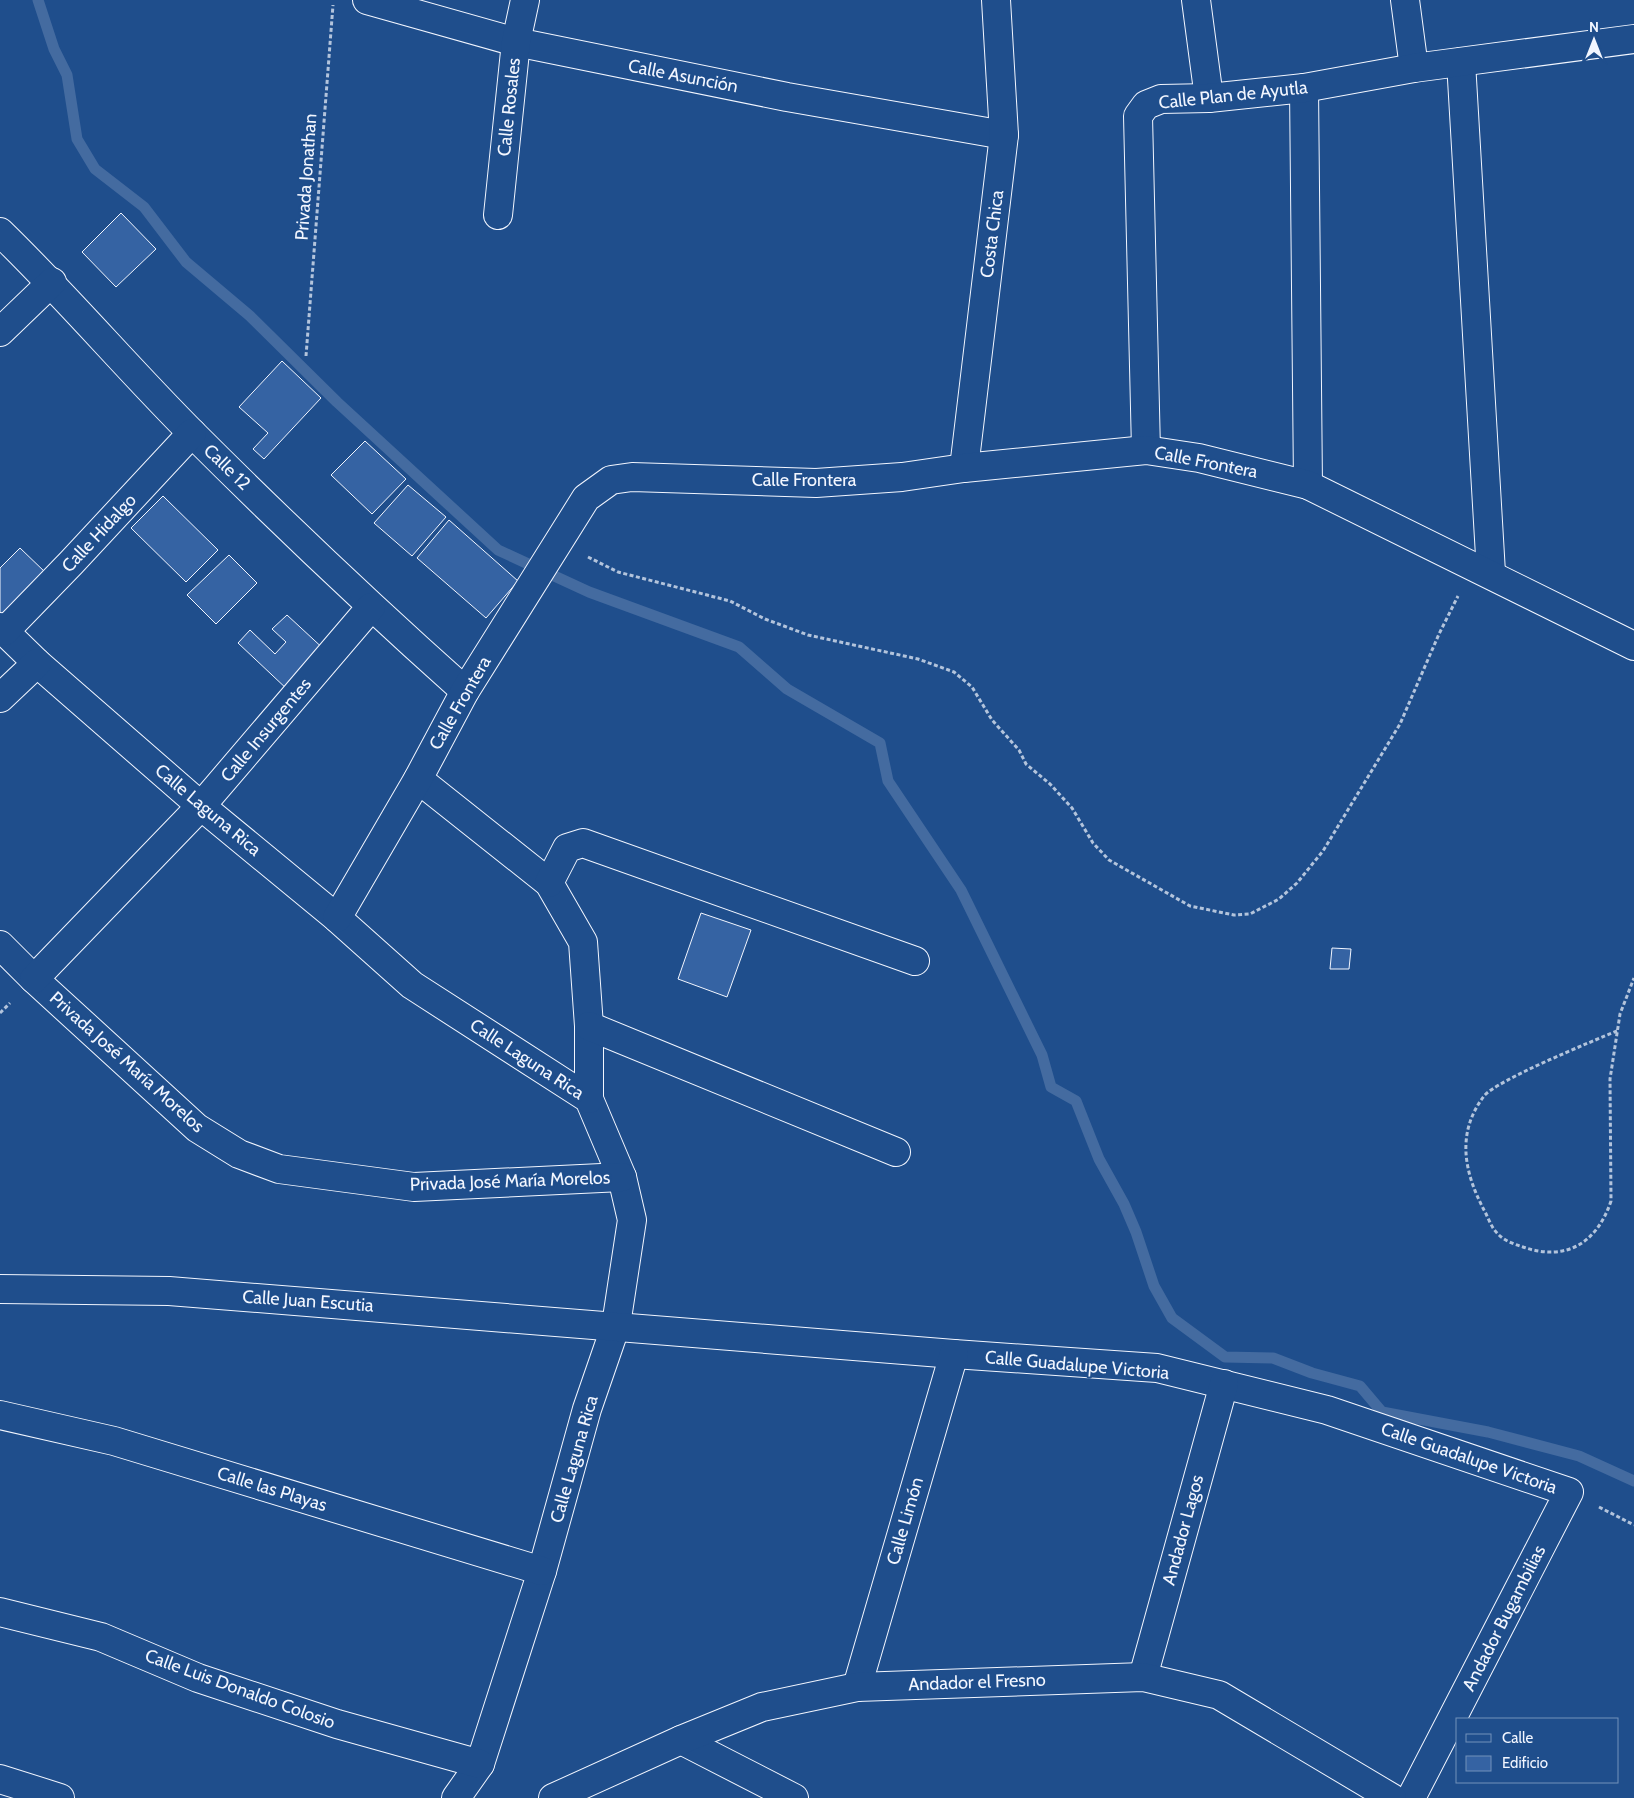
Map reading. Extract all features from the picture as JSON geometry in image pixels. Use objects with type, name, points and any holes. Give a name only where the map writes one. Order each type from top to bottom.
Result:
[{"type":"street","name":"Calle Asunción","points":[[367,0],[516,42],[787,97],[1004,135]]},
{"type":"street","name":"Calle Rosales","points":[[498,215],[516,42],[525,0]]},
{"type":"street","name":"Costa Chica","points":[[964,468],[1004,135],[996,0]]},
{"type":"street","points":[[1196,0],[1209,98]]},
{"type":"street","points":[[1405,0],[1414,68]]},
{"type":"street","name":"Calle Plan de Ayutla","points":[[1146,450],[1138,116],[1146,105],[1161,99],[1209,98],[1304,88],[1414,68],[1634,39]]},
{"type":"street","points":[[1461,62],[1482,569]]},
{"type":"street","points":[[1304,88],[1308,484]]},
{"type":"street","name":"Calle 12","points":[[0,232],[52,282],[192,432],[371,607],[465,691]]},
{"type":"street","points":[[0,332],[52,282]]},
{"type":"street","name":"Calle Hidalgo","points":[[2,629],[72,563],[192,432]]},
{"type":"street","name":"Calle Frontera","points":[[337,918],[418,779],[465,691],[586,498],[611,480],[632,477],[816,483],[902,477],[964,468],[1146,450],[1199,458],[1308,484],[1634,646]]},
{"type":"street","name":"Calle Insurgentes","points":[[34,979],[201,806],[371,607]]},
{"type":"street","name":"Calle Laguna Rica","points":[[2,629],[201,806],[337,918],[412,986],[589,1099],[622,1177],[632,1220],[616,1325],[587,1409],[542,1571],[480,1764],[456,1798]]},
{"type":"street","points":[[0,698],[38,663]]},
{"type":"street","points":[[418,779],[550,883],[583,942],[589,1026],[589,1099]]},
{"type":"street","points":[[550,883],[567,848],[584,843],[915,961]]},
{"type":"street","name":"Privada José María Morelos","points":[[0,946],[197,1128],[239,1154],[279,1169],[414,1187],[622,1177]]},
{"type":"street","points":[[589,1026],[896,1152]]},
{"type":"street","name":"Calle Juan Escutia","points":[[0,1289],[169,1291],[616,1325]]},
{"type":"street","name":"Calle Guadalupe Victoria","points":[[616,1325],[954,1354],[1157,1368],[1327,1410],[1569,1492]]},
{"type":"street","name":"Calle Limón","points":[[857,1687],[954,1354]]},
{"type":"street","name":"Andador Lagos","points":[[1143,1677],[1224,1384]]},
{"type":"street","name":"Calle las Playas","points":[[0,1414],[114,1441],[542,1571]]},
{"type":"street","name":"Andador Bugambilias","points":[[1411,1798],[1569,1492]]},
{"type":"street","name":"Calle Luis Donaldo Colosio","points":[[0,1612],[101,1637],[198,1678],[337,1724],[480,1764]]},
{"type":"street","name":"Andador el Fresno","points":[[553,1798],[681,1740],[762,1707],[857,1687],[1143,1677],[1220,1695],[1392,1798]]},
{"type":"street","points":[[681,1740],[794,1798]]},
{"type":"street","points":[[0,1779],[60,1798]]},
{"type":"path","name":"Privada Jonathan","points":[[306,356],[333,0]]},
{"type":"path","points":[[558,544],[618,572],[730,601],[765,619],[808,635],[918,659],[954,672],[972,687],[992,720],[1019,750],[1026,764],[1050,784],[1072,808],[1092,843],[1109,860],[1190,906],[1234,916],[1250,914],[1279,899],[1297,883],[1323,851],[1400,724],[1439,634],[1482,569]]},
{"type":"path","points":[[1617,1031],[1512,1078],[1485,1095],[1465,1140],[1465,1157],[1473,1189],[1496,1232],[1509,1242],[1540,1253],[1556,1253],[1571,1249],[1585,1242],[1597,1231],[1606,1216],[1610,1201],[1610,1079],[1620,1014],[1634,978]]},
{"type":"path","name":"Calle Guadalupe Victoria","points":[[1569,1492],[1634,1524]]},
{"type":"building","points":[[121,213],[156,249],[116,287],[82,252]]},
{"type":"building","points":[[282,361],[321,398],[264,459],[253,449],[268,433],[239,407]]},
{"type":"building","points":[[365,441],[406,479],[372,514],[331,475]]},
{"type":"building","points":[[408,485],[446,517],[412,556],[374,523]]},
{"type":"building","points":[[163,496],[218,550],[186,582],[131,528]]},
{"type":"building","points":[[449,520],[518,581],[486,618],[417,558]]},
{"type":"building","points":[[20,548],[46,573],[4,616],[0,612],[0,568]]},
{"type":"building","points":[[229,555],[257,583],[216,624],[187,595]]},
{"type":"building","points":[[287,615],[327,652],[289,691],[238,643],[250,630],[275,654],[286,642],[272,629]]},
{"type":"building","points":[[701,913],[751,930],[727,997],[678,979]]},
{"type":"building","points":[[1332,948],[1351,949],[1349,969],[1330,969]]},
{"type":"waterway","points":[[38,0],[54,49],[67,75],[77,139],[95,169],[144,207],[186,262],[250,316],[337,402],[498,550],[589,592],[739,647],[787,689],[880,743],[888,781],[961,890],[1042,1055],[1051,1087],[1076,1101],[1099,1159],[1124,1204],[1136,1232],[1154,1286],[1172,1318],[1225,1357],[1273,1358],[1312,1373],[1360,1386],[1382,1412],[1488,1432],[1579,1456],[1634,1481]]}]
